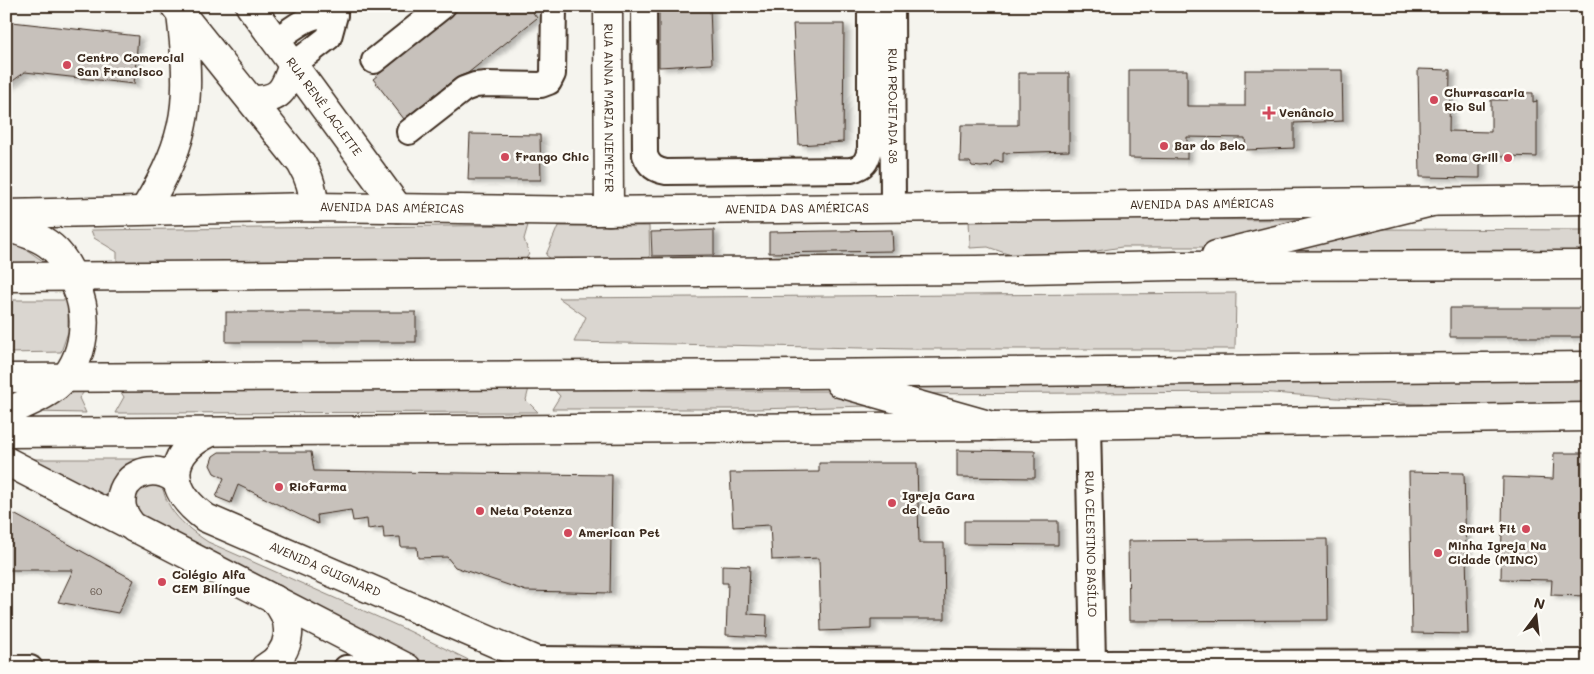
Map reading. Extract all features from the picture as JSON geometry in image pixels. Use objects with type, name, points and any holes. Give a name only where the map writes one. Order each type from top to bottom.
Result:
[{"type":"main road","name":"RUA RENÊ LACLETTE","points":[[250,6],[398,208]]},
{"type":"main road","name":"RUA ANNA MARIA NIEMEYER","points":[[608,6],[609,210]]},
{"type":"main road","points":[[178,10],[253,100],[309,175],[314,207]]},
{"type":"main road","points":[[145,210],[162,182],[183,128],[187,107],[186,56],[178,10]]},
{"type":"main road","points":[[253,100],[267,100],[278,96],[294,66]]},
{"type":"main road","name":"AVENIDA DAS AMÉRICAS","points":[[6,214],[314,207],[609,210],[1588,200]]},
{"type":"main road","points":[[1174,266],[1436,201]]},
{"type":"main road","points":[[6,227],[30,234],[52,247],[72,276],[81,300],[84,334],[80,349],[64,378],[52,390],[6,412]]},
{"type":"main road","points":[[6,277],[966,270],[1174,266],[1588,265]]},
{"type":"main road","points":[[6,378],[810,374],[1588,366]]},
{"type":"main road","points":[[810,374],[992,426]]},
{"type":"main road","points":[[6,433],[992,426],[1588,417]]},
{"type":"main road","points":[[177,481],[178,463],[184,450],[195,440],[209,433]]},
{"type":"main road","points":[[12,467],[406,667]]},
{"type":"main road","points":[[134,528],[122,508],[122,496],[127,483],[136,474],[146,470],[159,470],[177,481]]},
{"type":"main road","name":"AVENIDA GUIGNARD","points":[[177,481],[183,497],[206,518],[539,664]]},
{"type":"main road","points":[[265,668],[282,654],[288,643],[289,631],[282,608],[274,599]]},
{"type":"street","points":[[409,132],[464,89],[474,85],[542,85],[549,82],[553,74],[554,6]]},
{"type":"street","points":[[644,6],[645,155],[648,164],[657,170],[676,172],[851,170],[862,167],[868,160],[870,149],[870,6]]},
{"type":"street","name":"RUA PROJETADA 38","points":[[892,6],[893,207]]},
{"type":"street","points":[[374,61],[439,7]]},
{"type":"street","points":[[276,41],[312,16],[341,11]]},
{"type":"street","points":[[294,66],[328,37],[341,11]]},
{"type":"street","name":"RUA CELESTINO BASÍLIO","points":[[1088,424],[1093,663]]},
{"type":"street","points":[[663,668],[670,663],[686,660]]},
{"type":"street","points":[[539,664],[686,660],[1093,663],[1588,662]]},
{"type":"street","points":[[346,668],[406,667]]},
{"type":"street","points":[[6,668],[30,668]]},
{"type":"shaded area","points":[[969,219],[1329,220],[1214,247],[1122,247],[1053,258],[1019,258],[988,247],[970,248]]},
{"type":"shaded area","points":[[528,225],[524,239],[529,254],[523,263],[117,263],[117,252],[94,238],[91,230]]},
{"type":"shaded area","points":[[558,226],[649,226],[650,263],[555,262],[546,255]]},
{"type":"shaded area","points":[[1383,229],[1588,230],[1588,257],[1260,259]]},
{"type":"shaded area","points":[[6,241],[27,250],[50,266],[6,266]]},
{"type":"shaded area","points":[[1236,293],[1235,349],[909,349],[574,342],[586,317],[559,298]]},
{"type":"shaded area","points":[[6,300],[68,300],[68,332],[61,352],[6,353]]},
{"type":"shaded area","points":[[1588,377],[1588,403],[1414,404],[1260,392],[904,394],[864,383]]},
{"type":"shaded area","points":[[548,383],[670,391],[831,391],[869,406],[756,409],[552,409],[560,396]]},
{"type":"shaded area","points":[[530,384],[526,400],[538,412],[115,413],[124,397],[117,386]]},
{"type":"shaded area","points":[[67,385],[90,385],[79,398],[86,413],[31,412]]},
{"type":"shaded area","points":[[23,459],[162,459],[162,487],[171,508],[186,526],[208,542],[407,630],[485,668],[429,668]]},
{"type":"building","points":[[463,6],[528,6],[537,18],[468,73],[456,78],[404,119],[373,79]]},
{"type":"building","points":[[659,6],[710,6],[712,64],[659,67]]},
{"type":"building","points":[[12,22],[138,36],[134,84],[25,72],[6,86],[6,27]]},
{"type":"building","points":[[793,24],[844,24],[843,142],[799,145]]},
{"type":"building","name":"Churrascaria Rio Sul","points":[[1418,69],[1450,70],[1449,131],[1491,132],[1491,100],[1507,100],[1507,92],[1533,93],[1533,102],[1537,101],[1537,157],[1480,155],[1480,178],[1420,177]]},
{"type":"building","points":[[1129,70],[1187,70],[1187,106],[1245,106],[1245,70],[1342,70],[1343,121],[1294,123],[1294,148],[1246,150],[1245,138],[1187,137],[1187,159],[1129,158]]},
{"type":"building","points":[[1018,73],[1069,73],[1069,151],[1003,153],[1003,162],[994,161],[992,166],[972,166],[970,162],[960,162],[961,125],[1018,125]]},
{"type":"building","name":"Frango Chic","points":[[470,134],[540,135],[541,180],[468,180]]},
{"type":"building","points":[[714,230],[714,255],[652,256],[651,232]]},
{"type":"building","points":[[892,230],[893,251],[769,253],[769,232]]},
{"type":"building","points":[[1450,308],[1588,308],[1588,337],[1450,337]]},
{"type":"building","points":[[226,312],[416,312],[416,342],[226,342]]},
{"type":"building","points":[[957,450],[1035,451],[1035,478],[957,477]]},
{"type":"building","points":[[219,452],[311,452],[314,471],[612,475],[610,593],[526,591],[455,567],[447,557],[418,558],[417,547],[401,547],[400,537],[384,538],[383,527],[368,529],[367,519],[353,521],[351,510],[317,515],[318,524],[238,485],[231,503],[216,497],[224,478],[214,473],[210,465],[213,456]]},
{"type":"building","points":[[1554,453],[1588,453],[1588,596],[1551,595],[1552,580],[1501,579],[1503,477],[1553,479]]},
{"type":"building","points":[[819,463],[917,463],[919,543],[944,543],[945,619],[871,619],[871,629],[821,631],[819,558],[772,560],[770,525],[733,527],[730,473],[819,472]]},
{"type":"building","name":"Minha Igreja Na Cidade (MINC)","points":[[1409,472],[1464,473],[1468,634],[1412,633]]},
{"type":"building","points":[[14,514],[134,580],[118,613],[58,602],[73,570],[6,570],[6,520]]},
{"type":"building","points":[[964,521],[1058,521],[1058,545],[964,544]]},
{"type":"building","points":[[1327,539],[1328,620],[1129,621],[1128,541]]},
{"type":"building","points":[[722,565],[750,566],[748,614],[767,615],[766,637],[726,635],[728,583],[722,583]]},
{"type":"place","name":"Centro Comercial San Francisco","points":[[67,65]]},
{"type":"place","name":"Churrascaria Rio Sul","points":[[1434,100]]},
{"type":"place","name":"Venâncio","points":[[1269,113]]},
{"type":"place","name":"Bar do Belo","points":[[1164,146]]},
{"type":"place","name":"Frango Chic","points":[[505,157]]},
{"type":"place","name":"Roma Grill","points":[[1508,158]]},
{"type":"place","name":"RioFarma","points":[[279,487]]},
{"type":"place","name":"Igreja Cara de Leão","points":[[892,503]]},
{"type":"place","name":"Neta Potenza","points":[[480,511]]},
{"type":"place","name":"Smart Fit","points":[[1526,529]]},
{"type":"place","name":"American Pet","points":[[568,533]]},
{"type":"place","name":"Minha Igreja Na Cidade (MINC)","points":[[1438,553]]},
{"type":"place","name":"Colégio Alfa CEM Bilíngue","points":[[162,582]]}]
